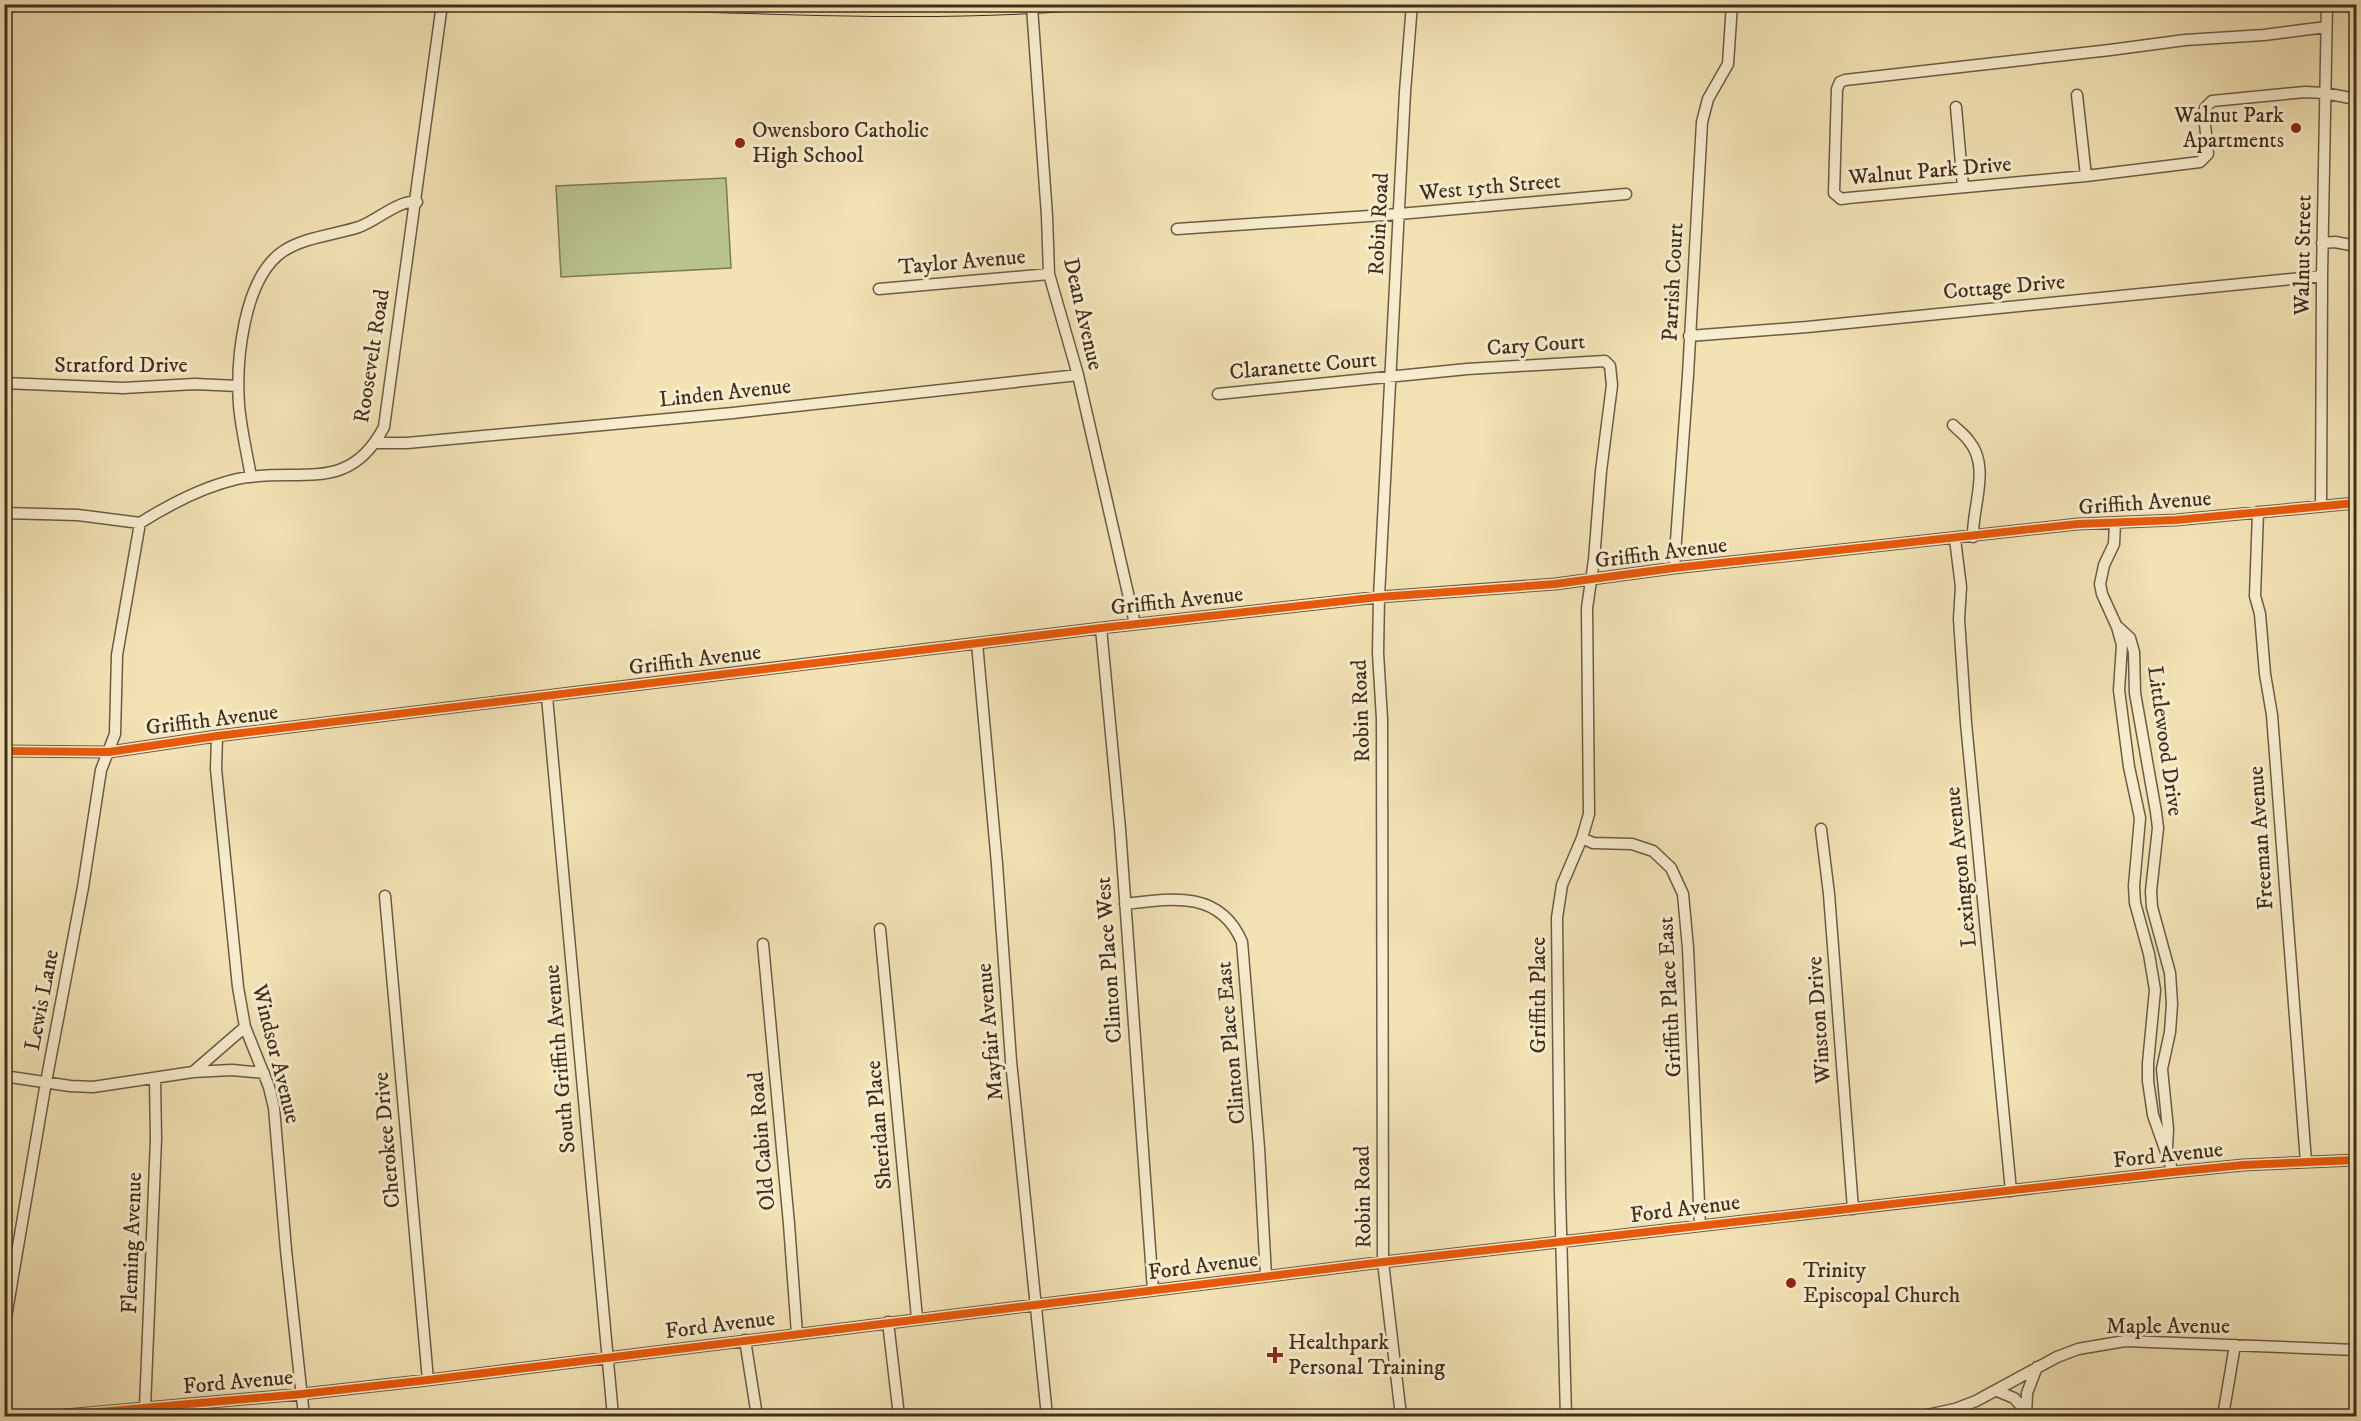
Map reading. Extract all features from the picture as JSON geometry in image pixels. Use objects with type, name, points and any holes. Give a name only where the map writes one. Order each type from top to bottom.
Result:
[{"type":"main road","points":[[681,4],[888,7],[1032,7],[1066,4]]},
{"type":"street","name":"Roosevelt Road","points":[[140,522],[203,490],[251,477],[317,475],[332,472],[359,460],[375,443],[384,427],[417,202],[442,4]]},
{"type":"street","name":"Robin Road","points":[[1401,1416],[1383,1262],[1382,719],[1378,653],[1399,214],[1412,4]]},
{"type":"street","name":"Parrish Court","points":[[1674,568],[1702,123],[1707,99],[1728,64],[1732,4]]},
{"type":"street","name":"Walnut Street","points":[[2321,506],[2322,243],[2327,4]]},
{"type":"street","name":"Dean Avenue","points":[[1032,7],[1049,274],[1078,375],[1135,624]]},
{"type":"street","name":"Walnut Park Drive","points":[[2324,93],[2305,92],[2212,101],[2205,108],[2204,114],[2209,147],[2205,159],[2183,165],[1841,199],[1836,197],[1833,187],[1837,89],[1840,82],[2185,40],[2264,35],[2326,27]]},
{"type":"street","points":[[2324,93],[2356,99]]},
{"type":"street","points":[[2077,95],[2086,176]]},
{"type":"street","points":[[1956,107],[1963,187]]},
{"type":"street","name":"West 15th Street","points":[[1177,229],[1399,214],[1626,194]]},
{"type":"street","points":[[251,477],[239,407],[239,365],[249,304],[261,275],[270,263],[292,246],[361,226],[403,203],[417,202]]},
{"type":"street","points":[[2322,243],[2335,242],[2356,246]]},
{"type":"street","name":"Taylor Avenue","points":[[879,289],[1049,274]]},
{"type":"street","name":"Cottage Drive","points":[[1689,336],[1807,327],[2322,276]]},
{"type":"street","name":"Cary Court","points":[[1392,377],[1582,361],[1609,363],[1612,385],[1601,471],[1596,549],[1590,579]]},
{"type":"street","name":"Linden Avenue","points":[[375,443],[407,443],[733,413],[1078,375]]},
{"type":"street","name":"Claranette Court","points":[[1218,394],[1392,377]]},
{"type":"street","name":"Stratford Drive","points":[[4,383],[123,388],[195,384],[238,386]]},
{"type":"street","points":[[1953,425],[1971,442],[1979,461],[1980,478],[1973,537]]},
{"type":"street","name":"Griffith Avenue","points":[[4,751],[109,752],[216,736],[1135,624],[1379,597],[1590,579],[2078,525],[2356,503]]},
{"type":"street","name":"Freeman Avenue","points":[[2258,512],[2255,596],[2260,614],[2265,674],[2272,715],[2306,1162]]},
{"type":"street","points":[[4,513],[78,515],[140,522],[117,655],[115,734],[109,752]]},
{"type":"street","name":"Littlewood Drive","points":[[2115,523],[2114,544],[2103,565],[2100,584],[2102,594],[2118,627],[2122,645],[2119,690],[2129,767],[2140,818],[2134,886],[2155,990],[2148,1082],[2153,1115],[2173,1172]]},
{"type":"street","name":"Lexington Avenue","points":[[1955,539],[1960,581],[1959,619],[1966,723],[2011,1191]]},
{"type":"street","name":"Griffith Place","points":[[1566,1416],[1557,918],[1562,885],[1582,838],[1589,814],[1587,608],[1590,579]]},
{"type":"street","name":"Littlewood Drive","points":[[2118,627],[2130,638],[2134,651],[2135,693],[2157,812],[2151,891],[2152,907],[2169,973],[2172,1004],[2170,1032],[2162,1069],[2168,1129],[2166,1150]]},
{"type":"street","name":"Clinton Place West","points":[[1101,628],[1125,904],[1153,1290]]},
{"type":"street","name":"Mayfair Avenue","points":[[977,643],[997,864],[1011,1061],[1047,1416]]},
{"type":"street","name":"South Griffith Avenue","points":[[547,697],[613,1416]]},
{"type":"street","name":"Windsor Avenue","points":[[216,736],[216,769],[238,987],[245,1027],[270,1087],[277,1129],[286,1251],[304,1416]]},
{"type":"street","name":"Lewis Lane","points":[[4,1329],[46,1082],[83,887],[101,770],[109,752]]},
{"type":"street","name":"Winston Drive","points":[[1821,829],[1829,894],[1853,1209]]},
{"type":"street","name":"Griffith Place East","points":[[1582,838],[1593,843],[1632,844],[1653,851],[1671,868],[1683,894],[1688,948],[1700,1226]]},
{"type":"street","name":"Cherokee Drive","points":[[385,896],[428,1380]]},
{"type":"street","name":"Clinton Place East","points":[[1125,904],[1185,900],[1211,906],[1231,921],[1242,942],[1259,1148],[1266,1276]]},
{"type":"street","name":"Sheridan Place","points":[[880,929],[917,1318]]},
{"type":"street","name":"Old Cabin Road","points":[[763,944],[797,1334]]},
{"type":"street","points":[[193,1072],[245,1027]]},
{"type":"street","points":[[4,1076],[93,1087],[193,1072],[232,1070],[264,1072]]},
{"type":"street","name":"Fleming Avenue","points":[[145,1408],[156,1139],[155,1079]]},
{"type":"street","name":"Ford Avenue","points":[[54,1416],[302,1394],[428,1380],[1383,1262],[2173,1172],[2243,1165],[2356,1160]]},
{"type":"street","points":[[888,1322],[899,1416]]},
{"type":"street","points":[[745,1340],[757,1416]]},
{"type":"street","name":"Maple Avenue","points":[[1922,1416],[1955,1409],[1997,1391],[2057,1357],[2101,1344],[2125,1341],[2356,1350]]},
{"type":"street","points":[[2223,1416],[2235,1345]]},
{"type":"street","points":[[2026,1413],[2027,1393],[2037,1367]]},
{"type":"street","points":[[1997,1391],[2014,1398],[2026,1413]]},
{"type":"green space","points":[[726,178],[731,268],[561,277],[556,186]]},
{"type":"cycle path","points":[[4,751],[109,752],[217,736],[1101,628],[1379,597],[1555,584],[1674,568],[2078,524],[2176,520],[2356,503]]},
{"type":"cycle path","points":[[54,1416],[302,1394],[428,1380],[1383,1262],[2173,1172],[2243,1165],[2356,1160]]},
{"type":"place","name":"Walnut Park Apartments","points":[[2296,128]]},
{"type":"place","name":"Owensboro Catholic High School","points":[[740,143]]},
{"type":"place","name":"Trinity Episcopal Church","points":[[1791,1283]]},
{"type":"place","name":"Healthpark Personal Training","points":[[1275,1355]]}]
